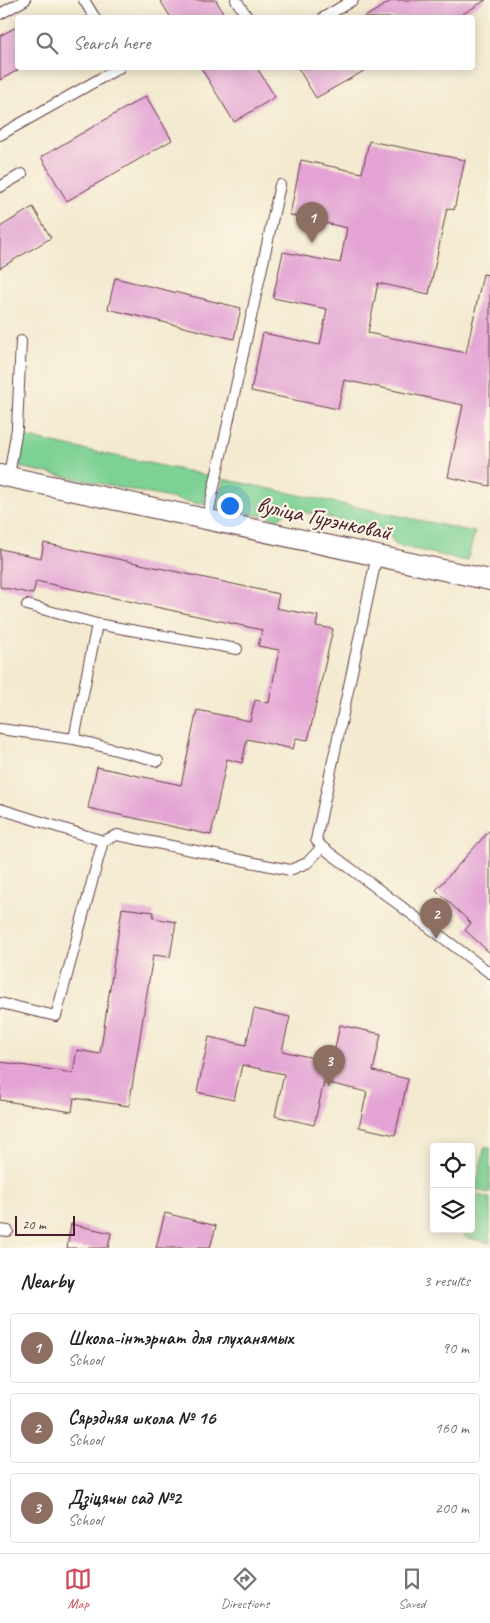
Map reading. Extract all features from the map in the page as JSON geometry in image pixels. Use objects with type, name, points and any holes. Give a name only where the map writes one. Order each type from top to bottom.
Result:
[{"type":"street","name":"вуліца Гурэнковай","points":[[4,476],[490,580]]},
{"type":"lane","points":[[0,14],[25,0]]},
{"type":"lane","points":[[84,0],[93,15]]},
{"type":"lane","points":[[236,0],[246,15]]},
{"type":"lane","points":[[328,15],[352,0]]},
{"type":"lane","points":[[0,135],[115,70]]},
{"type":"lane","points":[[0,187],[22,174]]},
{"type":"lane","points":[[207,519],[280,186]]},
{"type":"lane","points":[[4,476],[17,428],[21,341]]},
{"type":"lane","points":[[377,555],[316,840],[322,847],[490,973]]},
{"type":"lane","points":[[27,605],[97,624],[237,649]]},
{"type":"lane","points":[[74,739],[97,624]]},
{"type":"lane","points":[[0,729],[74,739],[158,761]]},
{"type":"lane","points":[[0,809],[103,841],[117,835],[290,870],[307,863],[316,856],[322,847]]},
{"type":"lane","points":[[0,1003],[56,1016],[103,841]]},
{"type":"green space","points":[[25,437],[210,476],[204,505],[19,467]]},
{"type":"green space","points":[[223,479],[475,532],[467,561],[396,545],[386,531],[291,509],[278,519],[218,508]]},
{"type":"green space","points":[[485,1146],[490,1148],[490,1193],[475,1190]]},
{"type":"green space","points":[[475,1194],[490,1198],[490,1243],[464,1237],[465,1233],[475,1233]]},
{"type":"building","points":[[160,0],[216,0],[224,15],[169,15]]},
{"type":"building","points":[[393,0],[486,0],[461,15],[368,15]]},
{"type":"building","points":[[15,28],[15,70],[18,70],[0,80],[0,36]]},
{"type":"building","points":[[202,70],[258,70],[275,97],[234,122]]},
{"type":"building","points":[[299,70],[365,70],[316,98]]},
{"type":"building","points":[[146,96],[172,140],[67,201],[41,157]]},
{"type":"building","points":[[369,141],[465,160],[454,210],[447,208],[429,294],[378,283],[368,333],[466,353],[483,274],[490,275],[490,486],[448,477],[463,405],[344,380],[338,409],[251,391],[263,333],[320,345],[327,309],[273,298],[283,252],[340,263],[347,228],[290,215],[301,160],[362,173]]},
{"type":"building","points":[[33,207],[51,238],[0,268],[0,227]]},
{"type":"building","points":[[115,278],[241,308],[234,339],[108,309]]},
{"type":"building","points":[[44,543],[279,594],[276,608],[318,616],[316,626],[333,629],[308,740],[296,738],[293,749],[247,739],[242,763],[227,759],[211,835],[88,808],[97,767],[181,785],[197,710],[250,721],[255,700],[269,703],[279,650],[258,646],[262,630],[36,581],[33,594],[0,587],[0,549],[41,558]]},
{"type":"building","points":[[490,830],[490,953],[465,930],[471,923],[436,890]]},
{"type":"building","points":[[122,908],[154,912],[153,918],[176,922],[170,957],[153,955],[129,1106],[74,1098],[72,1112],[0,1100],[1,1062],[73,1073],[77,1050],[100,1054]]},
{"type":"building","points":[[254,1009],[290,1017],[282,1051],[332,1062],[340,1025],[381,1034],[373,1071],[408,1079],[395,1135],[359,1127],[367,1092],[324,1082],[314,1125],[275,1116],[284,1074],[242,1065],[234,1100],[197,1092],[209,1037],[246,1045]]},
{"type":"building","points":[[165,1213],[216,1226],[210,1248],[156,1248]]},
{"type":"building","points":[[71,1224],[111,1233],[108,1248],[67,1248]]},
{"type":"place","name":"Школа-інтэрнат для глуханямых","points":[[312,243]]},
{"type":"place","name":"Сярэдняя школа № 16","points":[[436,939]]},
{"type":"place","name":"Дзіцячы сад №2","points":[[329,1086]]}]
